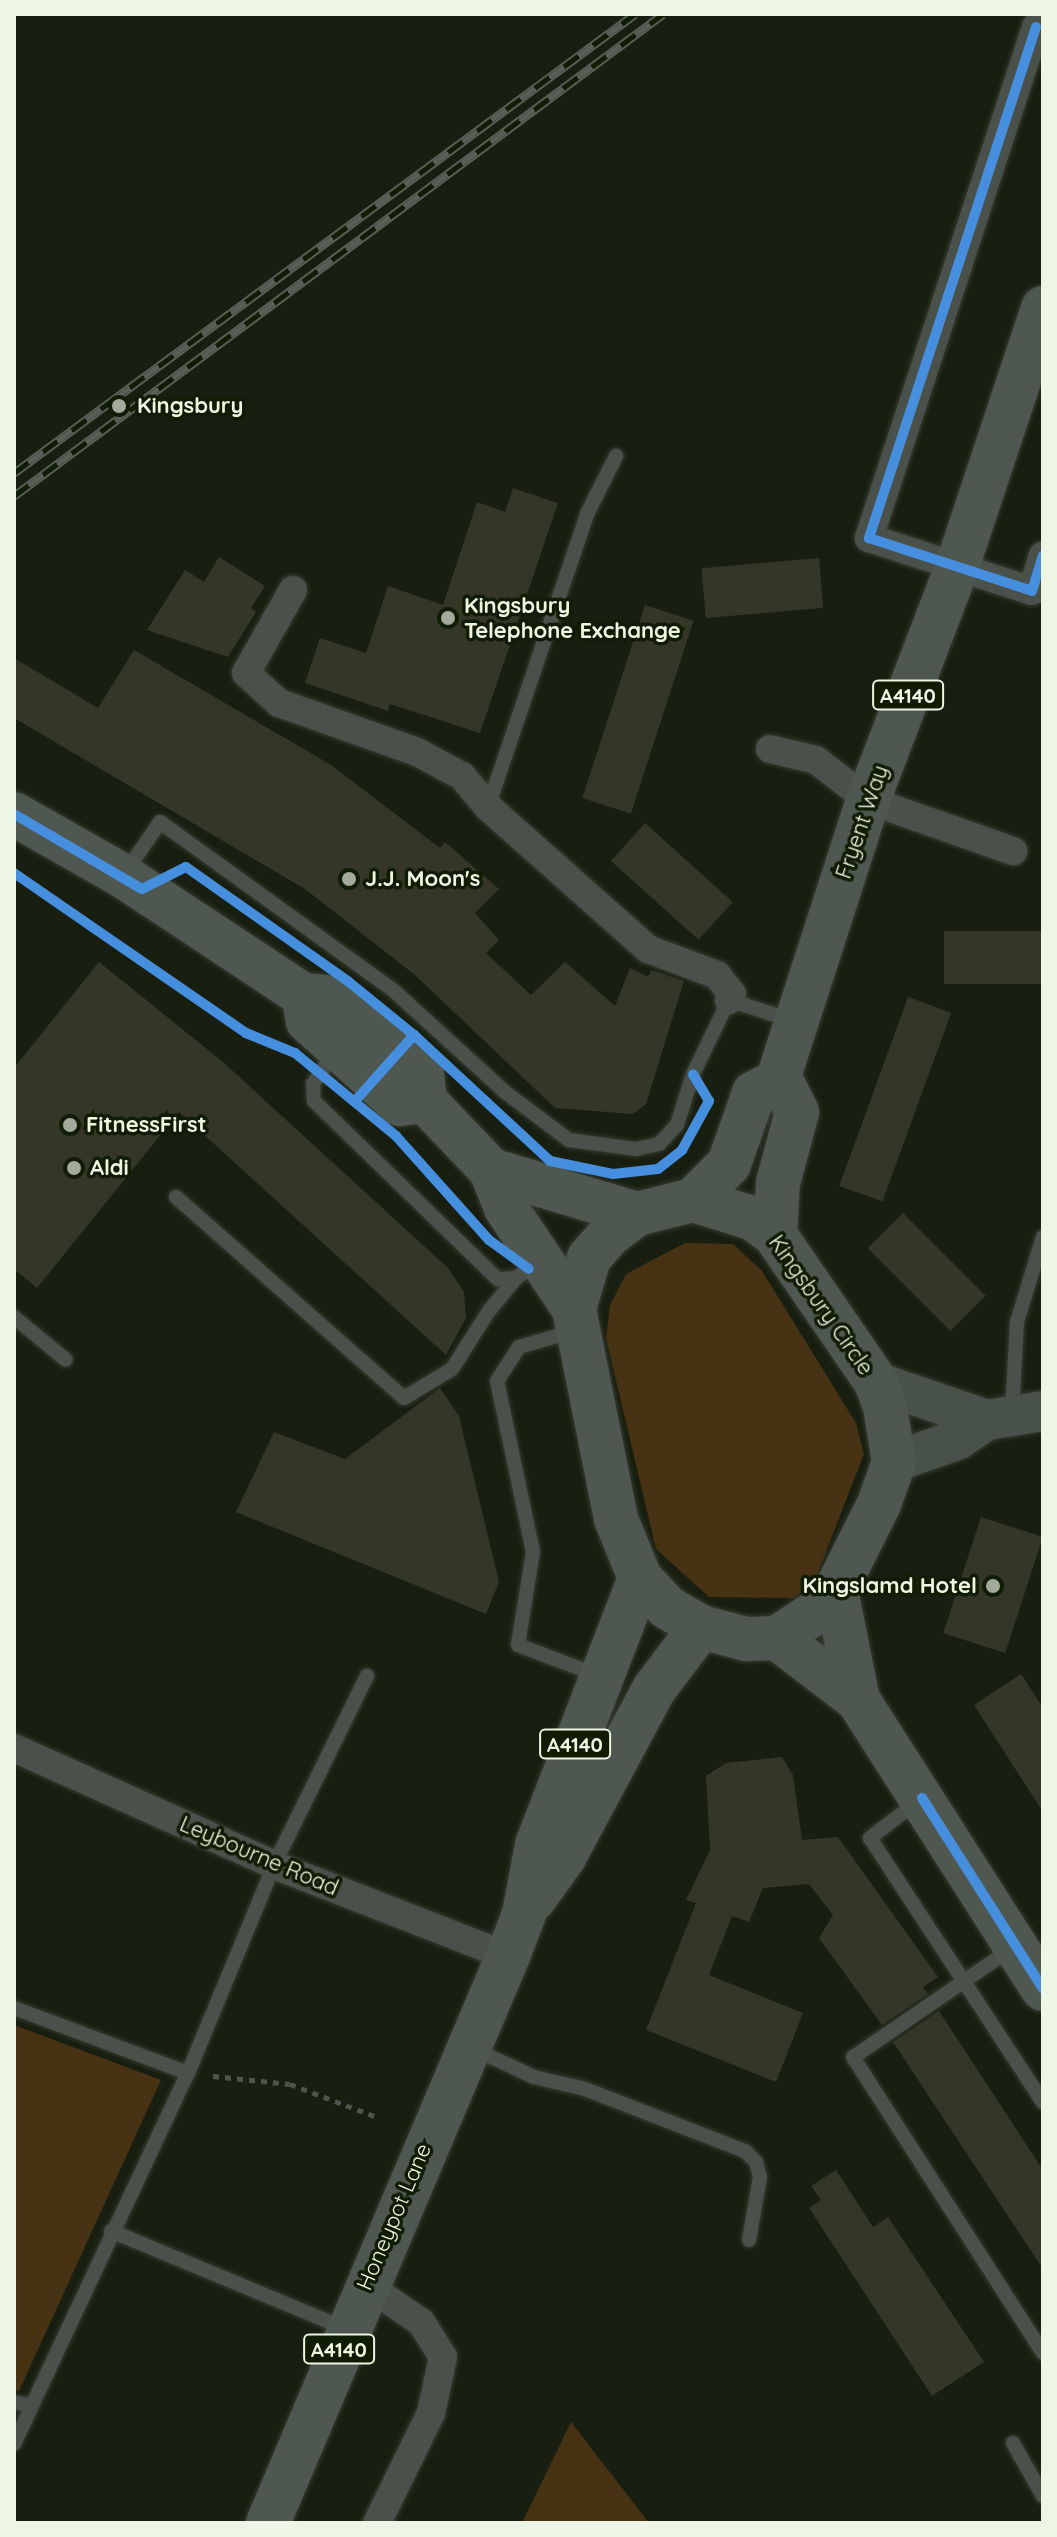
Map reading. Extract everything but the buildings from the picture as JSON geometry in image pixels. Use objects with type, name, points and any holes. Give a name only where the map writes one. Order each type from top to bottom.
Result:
[{"type":"main road","name":"Fryent Way","points":[[777,1082],[868,800],[957,567],[1043,308]]},
{"type":"main road","points":[[14,814],[123,876],[303,995],[335,998],[422,1073],[425,1101],[491,1170],[530,1268],[576,1319]]},
{"type":"main road","points":[[303,995],[308,1021],[400,1104],[425,1101]]},
{"type":"main road","points":[[775,1235],[778,1183],[797,1112],[777,1082],[754,1093],[729,1164],[693,1200],[637,1214],[589,1258],[576,1319],[616,1519],[640,1578],[667,1607],[701,1627],[746,1639],[777,1638],[819,1610],[836,1590],[894,1462]]},
{"type":"main road","points":[[491,1170],[637,1214]]},
{"type":"main road","name":"Kingsbury Circle","points":[[693,1200],[752,1218],[775,1235],[876,1382],[894,1462]]},
{"type":"main road","name":"Honeypot Lane","points":[[268,2523],[365,2284],[508,1956],[524,1914],[537,1845],[640,1578]]},
{"type":"main road","points":[[836,1590],[858,1700]]},
{"type":"main road","name":"Honeypot Lane","points":[[524,1914],[564,1857],[654,1689],[701,1627]]},
{"type":"main road","points":[[777,1638],[858,1700],[1043,1989]]},
{"type":"street","points":[[1036,27],[869,538],[1032,591],[1043,556]]},
{"type":"street","points":[[293,590],[246,673],[279,703],[417,752],[462,776],[488,807],[648,949],[717,975],[732,994],[729,1000]]},
{"type":"street","points":[[770,749],[816,760],[868,800],[1013,851]]},
{"type":"street","points":[[876,1382],[1014,1415]]},
{"type":"street","points":[[894,1462],[957,1440],[1014,1415]]},
{"type":"street","name":"Leybourne Road","points":[[14,1748],[274,1865],[508,1956]]},
{"type":"street","points":[[365,2284],[421,2322],[443,2357],[431,2413],[377,2523]]},
{"type":"lane","points":[[488,807],[588,512],[616,456]]},
{"type":"lane","points":[[123,876],[160,822],[393,990],[505,1092],[569,1140],[636,1149],[659,1144],[677,1125],[729,1000],[795,1022]]},
{"type":"lane","points":[[338,1049],[313,1084],[314,1101],[498,1279],[530,1268]]},
{"type":"lane","points":[[176,1197],[404,1398],[452,1369],[530,1268]]},
{"type":"lane","points":[[1014,1415],[1017,1322],[1043,1237]]},
{"type":"lane","points":[[14,1317],[66,1360]]},
{"type":"lane","points":[[576,1319],[519,1347],[497,1381],[533,1552],[518,1645],[603,1677]]},
{"type":"lane","points":[[14,2444],[111,2231],[188,2073],[274,1865],[367,1676]]},
{"type":"lane","points":[[922,1798],[870,1838],[1043,2102]]},
{"type":"lane","points":[[1014,1946],[853,2057],[1043,2353]]},
{"type":"lane","points":[[14,2008],[188,2073]]},
{"type":"lane","points":[[468,2046],[534,2077],[585,2089],[745,2151],[760,2177],[749,2240]]},
{"type":"lane","points":[[111,2231],[347,2329]]},
{"type":"lane","points":[[14,2402],[32,2406]]},
{"type":"lane","points":[[1013,2443],[1043,2496]]},
{"type":"path","points":[[188,2073],[290,2084],[377,2117]]},
{"type":"shaded area","points":[[685,1243],[733,1244],[762,1271],[856,1423],[864,1454],[815,1580],[795,1598],[709,1597],[656,1549],[606,1338],[610,1305],[626,1274]]},
{"type":"shaded area","points":[[14,2025],[161,2080],[19,2391],[14,2390]]},
{"type":"shaded area","points":[[571,2422],[649,2523],[522,2523]]},
{"type":"railway","points":[[14,473],[635,14]]},
{"type":"railway","points":[[14,496],[663,14]]},
{"type":"cycle path","points":[[1036,27],[869,538],[1032,591],[1043,556]]},
{"type":"cycle path","points":[[14,814],[142,889],[186,867],[349,982],[414,1035]]},
{"type":"cycle path","points":[[14,873],[246,1033],[295,1053],[396,1136],[489,1240],[529,1269]]},
{"type":"cycle path","points":[[355,1101],[414,1035],[550,1161],[613,1174],[658,1169],[682,1150],[709,1101],[693,1074]]},
{"type":"cycle path","points":[[922,1798],[1043,1989]]},
{"type":"place","name":"Kingsbury","points":[[119,406]]},
{"type":"place","name":"Kingsbury Telephone Exchange","points":[[448,618]]},
{"type":"place","name":"J.J. Moon's","points":[[349,879]]},
{"type":"place","name":"FitnessFirst","points":[[70,1125]]},
{"type":"place","name":"Aldi","points":[[74,1168]]},
{"type":"place","name":"Kingslamd Hotel","points":[[993,1586]]}]
